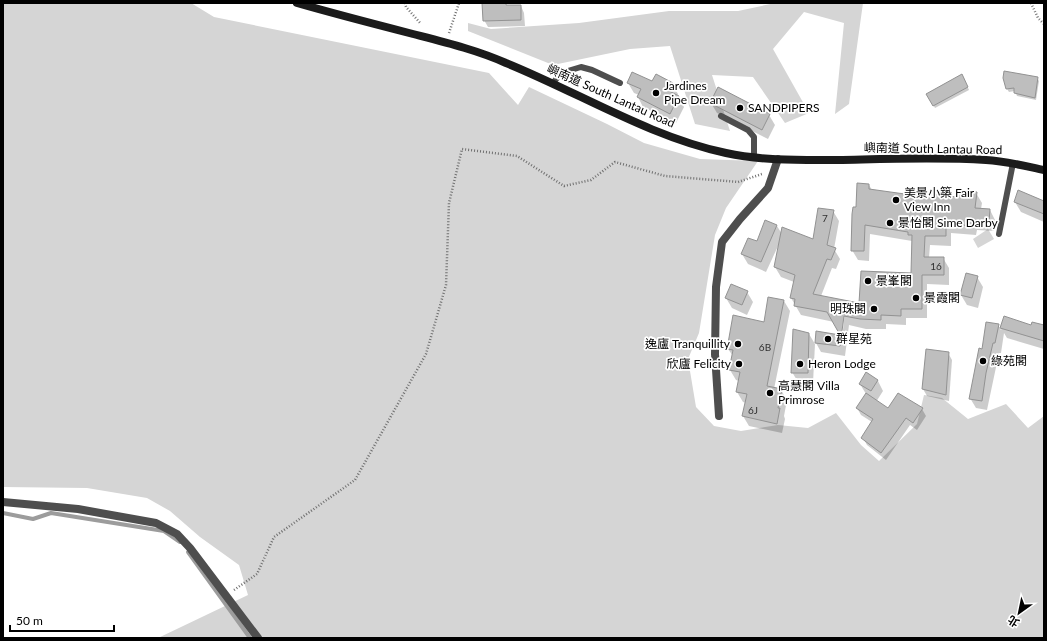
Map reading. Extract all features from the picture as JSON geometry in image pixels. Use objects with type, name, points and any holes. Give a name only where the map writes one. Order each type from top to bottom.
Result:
[{"type":"main road","name":"嶼南道 South Lantau Road","points":[[296,3],[444,42],[504,62],[553,82],[622,116],[696,145],[728,153],[778,159],[968,159],[1014,163],[1044,170]]},
{"type":"street","points":[[718,416],[715,354],[716,287],[722,242],[740,219],[768,188],[778,159]]},
{"type":"street","points":[[3,502],[78,509],[130,520],[156,523],[177,534],[190,548],[258,638]]},
{"type":"lane","points":[[553,82],[561,73],[581,67],[592,70],[620,83]]},
{"type":"lane","points":[[721,116],[748,130],[754,137],[754,157]]},
{"type":"lane","points":[[999,234],[1014,163]]},
{"type":"path","points":[[448,35],[459,3]]},
{"type":"path","points":[[1031,3],[1038,18],[1044,24]]},
{"type":"path","points":[[226,596],[257,574],[274,537],[355,480],[426,354],[446,286],[449,203],[462,148],[517,156],[564,186],[591,180],[615,162],[665,176],[738,182],[774,169]]},
{"type":"shaded area","points":[[3,3],[191,3],[214,17],[489,73],[518,105],[529,87],[644,143],[700,159],[758,161],[726,208],[715,235],[699,333],[688,359],[696,407],[714,426],[741,431],[778,425],[808,428],[836,413],[861,445],[879,461],[917,424],[924,395],[942,398],[968,419],[1006,404],[1028,428],[1044,416],[1044,638],[158,638],[248,595],[239,565],[200,537],[170,511],[147,498],[87,488],[3,487]]},
{"type":"shaded area","points":[[775,3],[863,3],[849,104],[835,114],[844,23],[804,12],[773,49],[809,113],[785,123],[753,77],[712,75],[730,131],[695,124],[670,46],[630,49],[553,65],[468,31],[468,23],[491,29],[579,23],[669,11],[738,11]]},
{"type":"shaded area","points":[[988,229],[994,239],[978,248],[973,239]]},
{"type":"building","points":[[482,3],[506,3],[506,5],[521,5],[521,20],[483,21]]},
{"type":"building","points":[[1004,71],[1038,77],[1035,98],[1014,93],[1014,88],[1006,89],[1003,78]]},
{"type":"building","name":"Jardines Pipe Dream","points":[[632,72],[652,81],[656,74],[673,83],[669,91],[679,96],[670,114],[637,97],[641,89],[627,83]]},
{"type":"building","points":[[962,74],[968,87],[933,106],[926,94]]},
{"type":"building","name":"SANDPIPERS","points":[[718,87],[770,114],[762,130],[710,103]]},
{"type":"building","points":[[857,183],[869,184],[869,189],[919,196],[920,192],[956,197],[957,190],[977,192],[975,208],[990,209],[989,222],[972,220],[971,226],[946,223],[946,236],[925,236],[924,257],[944,257],[944,275],[922,275],[922,309],[901,309],[901,316],[881,315],[881,320],[860,319],[844,316],[840,346],[815,343],[816,331],[840,335],[827,312],[794,306],[795,299],[790,298],[795,275],[774,267],[782,227],[813,239],[818,208],[834,210],[827,245],[836,248],[831,260],[827,259],[813,294],[859,303],[861,271],[911,273],[912,235],[908,235],[908,232],[865,225],[864,251],[851,251],[852,214],[853,207],[856,207]]},
{"type":"building","points":[[1018,190],[1044,201],[1044,214],[1014,202]]},
{"type":"building","points":[[765,220],[777,225],[761,262],[741,254],[748,238],[757,241]]},
{"type":"building","points":[[966,273],[978,276],[972,298],[960,295]]},
{"type":"building","points":[[731,284],[748,291],[742,305],[725,298]]},
{"type":"building","points":[[768,297],[784,300],[767,386],[782,389],[778,408],[780,408],[777,424],[742,416],[747,394],[736,392],[740,372],[729,370],[733,350],[727,349],[733,315],[764,322]]},
{"type":"building","points":[[1004,316],[1031,325],[1032,322],[1044,325],[1044,341],[1000,328]]},
{"type":"building","points":[[986,322],[999,324],[986,373],[982,401],[969,399],[979,348],[982,349]]},
{"type":"building","points":[[793,329],[809,333],[808,373],[791,373]]},
{"type":"building","points":[[926,349],[949,352],[946,395],[922,389]]},
{"type":"building","points":[[866,372],[878,380],[871,391],[859,384]]},
{"type":"building","points":[[866,393],[888,408],[898,393],[923,408],[913,423],[906,418],[881,453],[861,438],[873,419],[856,408]]},
{"type":"waterway","points":[[3,513],[33,519],[51,513],[164,531],[180,542]]},
{"type":"waterway","points":[[188,552],[250,638]]},
{"type":"place","name":"Jardines Pipe Dream","points":[[656,93]]},
{"type":"place","name":"SANDPIPERS","points":[[740,108]]},
{"type":"place","name":"美景小築 Fair View Inn","points":[[896,200]]},
{"type":"place","name":"景怡閣 Sime Darby","points":[[890,223]]},
{"type":"place","name":"景峯閣","points":[[868,281]]},
{"type":"place","name":"景霞閣","points":[[916,298]]},
{"type":"place","name":"明珠閣","points":[[874,309]]},
{"type":"place","name":"群星苑","points":[[828,339]]},
{"type":"place","name":"逸廬 Tranquillity","points":[[738,344]]},
{"type":"place","name":"綠苑閣","points":[[983,361]]},
{"type":"place","name":"欣廬 Felicity","points":[[739,364]]},
{"type":"place","name":"Heron Lodge","points":[[800,364]]},
{"type":"place","name":"高慧閣 Villa Primrose","points":[[770,393]]}]
